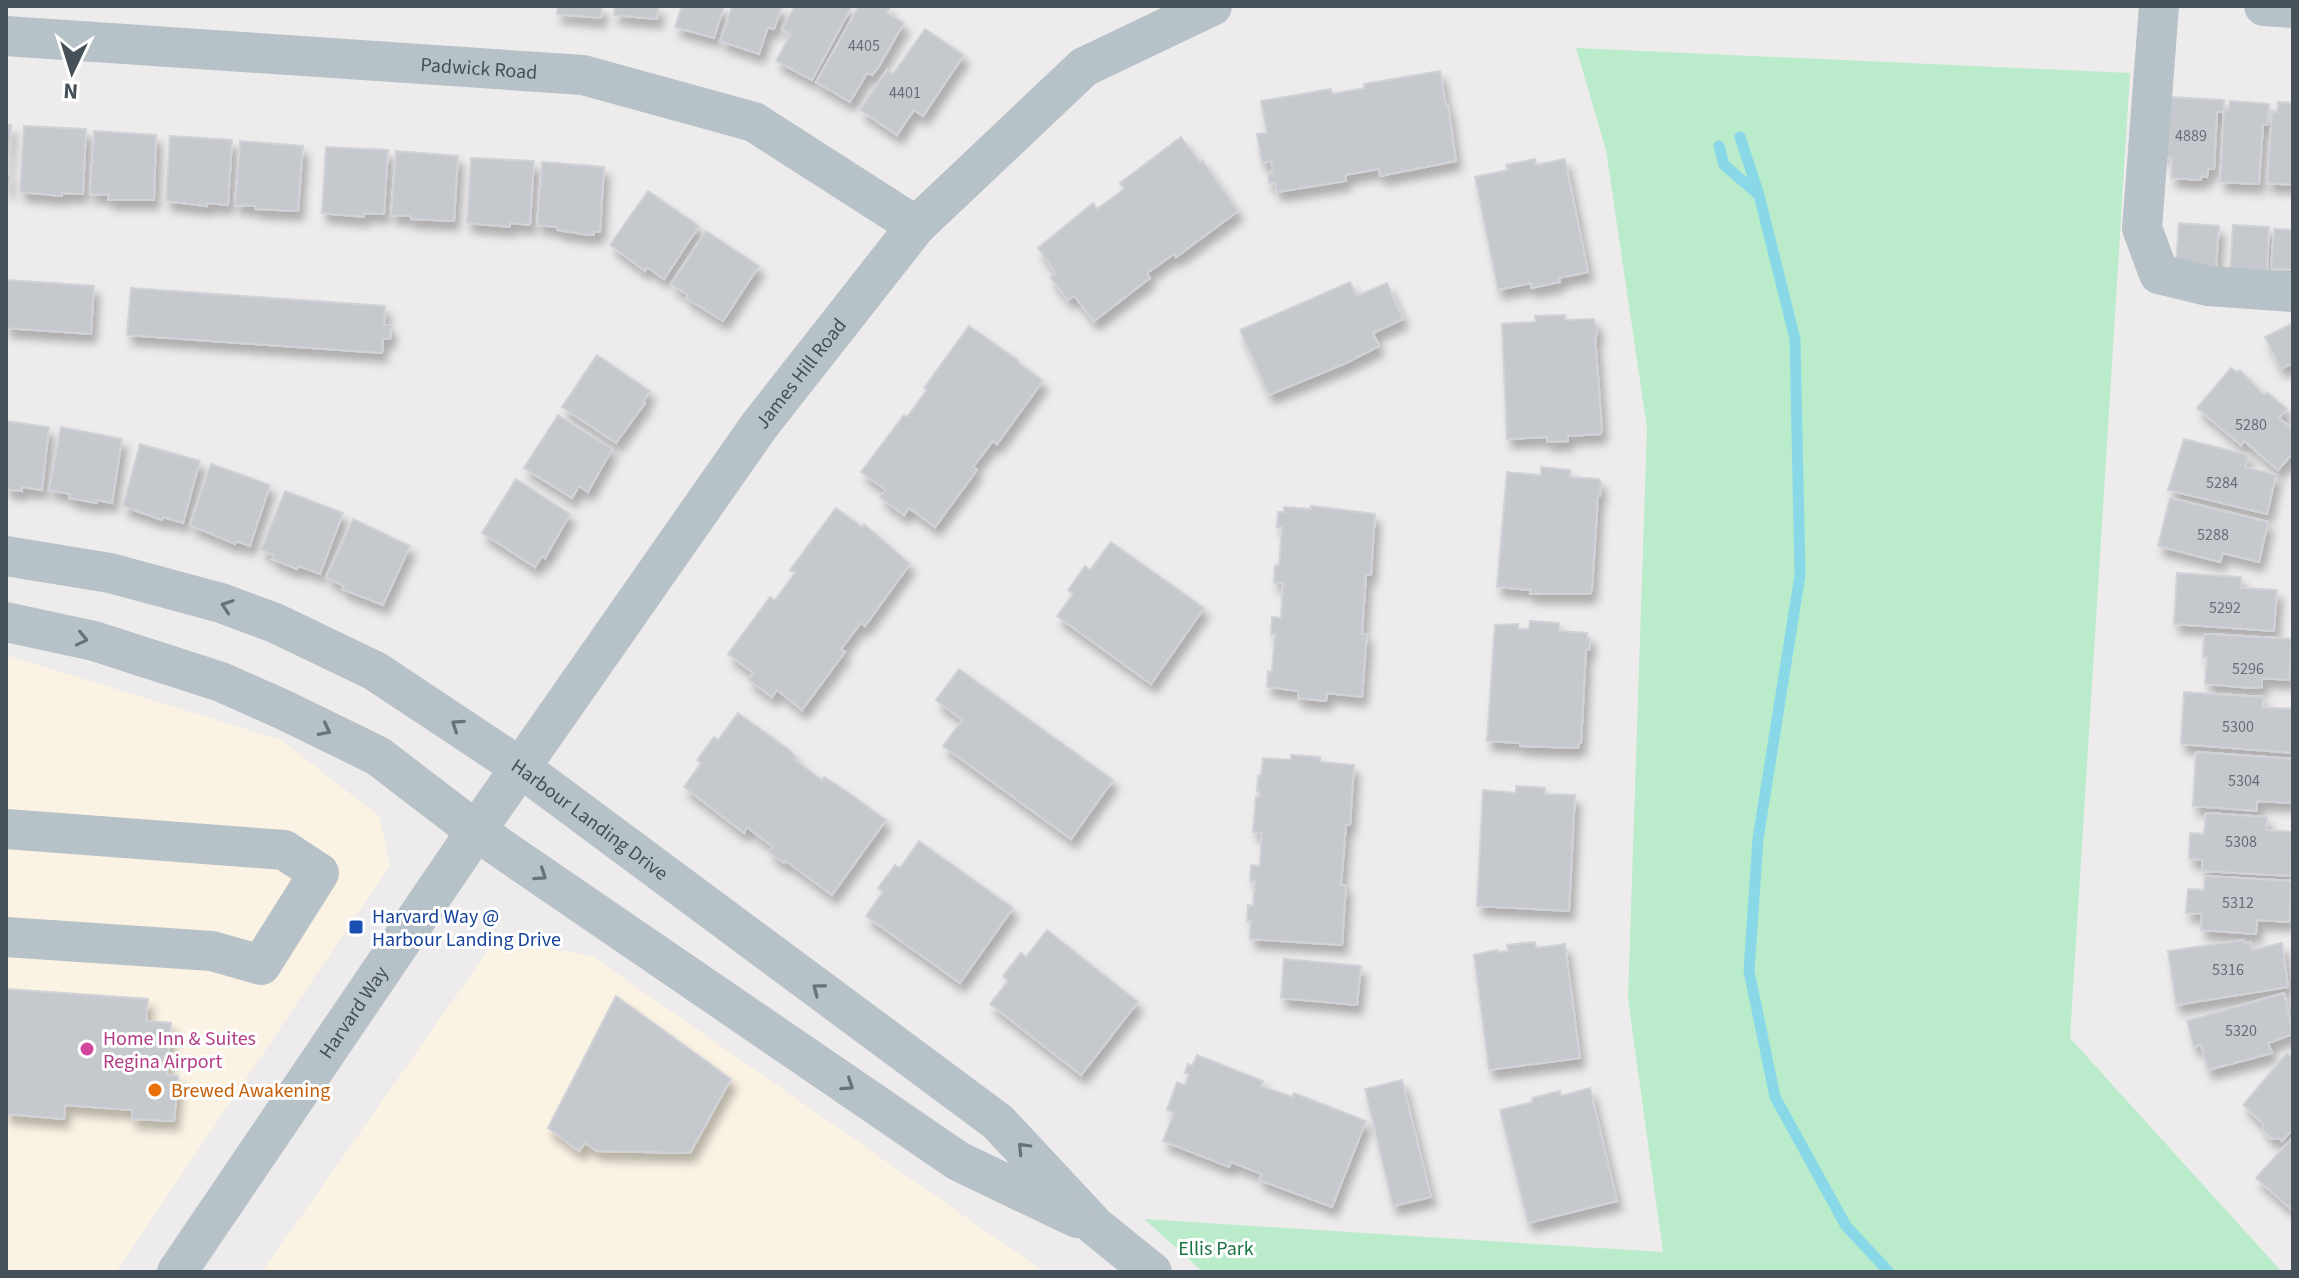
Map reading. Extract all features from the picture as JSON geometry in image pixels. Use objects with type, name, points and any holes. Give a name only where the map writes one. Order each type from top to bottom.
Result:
[{"type":"street","name":"James Hill Road","points":[[476,831],[759,426],[916,226],[1084,67],[1212,6]]},
{"type":"street","points":[[2159,6],[2142,228],[2159,274],[2208,286],[2293,292]]},
{"type":"street","points":[[2264,6],[2293,8]]},
{"type":"street","name":"Padwick Road","points":[[6,36],[583,75],[754,122],[916,226]]},
{"type":"street","name":"Harbour Landing Drive","points":[[6,556],[136,579],[221,603],[275,623],[375,671],[521,768],[998,1122],[1095,1226],[1152,1272]]},
{"type":"street","name":"Harbour Landing Drive","points":[[6,622],[94,641],[221,682],[378,756],[476,831],[958,1161],[1095,1226]]},
{"type":"street","points":[[6,829],[284,850],[319,873],[261,965],[212,951],[24,938],[19,910],[6,909]]},
{"type":"street","name":"Harvard Way","points":[[177,1272],[476,831]]},
{"type":"shaded area","points":[[6,655],[281,740],[379,816],[390,865],[116,1272],[6,1272]]},
{"type":"shaded area","points":[[496,939],[592,956],[1044,1272],[262,1272]]},
{"type":"green space","name":"Ellis Park","points":[[1576,48],[2130,73],[2070,1038],[2282,1272],[1203,1272],[1144,1219],[1663,1252],[1628,999],[1647,428],[1606,150]]},
{"type":"building","points":[[558,6],[602,6],[601,18],[557,14]]},
{"type":"building","points":[[615,6],[659,6],[657,19],[614,15]]},
{"type":"building","points":[[682,6],[724,6],[714,38],[675,27]]},
{"type":"building","points":[[732,6],[782,6],[774,29],[768,27],[759,54],[720,41]]},
{"type":"building","points":[[795,6],[852,6],[812,80],[776,61],[791,34],[782,29]]},
{"type":"building","points":[[859,6],[890,7],[887,13],[904,23],[878,68],[872,75],[867,73],[850,102],[816,82]]},
{"type":"building","points":[[925,29],[964,55],[923,116],[914,110],[897,135],[860,110],[887,70],[893,74]]},
{"type":"building","points":[[1440,71],[1456,161],[1380,176],[1379,169],[1345,175],[1346,181],[1277,192],[1275,182],[1269,183],[1268,174],[1273,173],[1271,161],[1262,163],[1257,134],[1267,133],[1261,101],[1331,89],[1332,94],[1365,88],[1364,84]]},
{"type":"building","points":[[2168,97],[2224,100],[2223,112],[2217,112],[2214,169],[2208,169],[2207,177],[2201,176],[2201,180],[2171,178],[2172,158],[2165,157]]},
{"type":"building","points":[[2230,101],[2269,104],[2268,125],[2263,125],[2259,184],[2220,182],[2224,110],[2229,110]]},
{"type":"building","points":[[2278,102],[2293,103],[2293,185],[2267,183],[2272,112],[2277,112]]},
{"type":"building","points":[[6,125],[11,125],[8,190],[6,190]]},
{"type":"building","points":[[24,126],[86,129],[83,194],[62,193],[62,196],[20,192]]},
{"type":"building","points":[[94,131],[156,135],[154,200],[108,200],[109,195],[90,194]]},
{"type":"building","points":[[170,136],[232,140],[228,205],[166,201]]},
{"type":"building","points":[[1181,137],[1200,162],[1202,160],[1238,211],[1176,257],[1174,254],[1147,273],[1150,278],[1094,321],[1074,296],[1068,300],[1050,277],[1056,273],[1038,248],[1093,203],[1097,209],[1124,189],[1120,183]]},
{"type":"building","points":[[240,141],[303,146],[298,211],[235,205]]},
{"type":"building","points":[[326,147],[388,150],[384,214],[364,213],[364,217],[322,213]]},
{"type":"building","points":[[396,151],[458,156],[454,221],[391,215]]},
{"type":"building","points":[[471,158],[534,161],[530,225],[510,223],[510,227],[467,223]]},
{"type":"building","points":[[1535,159],[1536,165],[1565,159],[1588,272],[1531,288],[1531,283],[1498,290],[1475,177],[1508,170],[1506,165]]},
{"type":"building","points":[[542,162],[604,167],[600,232],[582,234],[537,225]]},
{"type":"building","points":[[648,191],[699,226],[664,279],[647,267],[645,271],[610,245]]},
{"type":"building","points":[[2179,223],[2219,226],[2216,268],[2176,265]]},
{"type":"building","points":[[2233,225],[2269,227],[2267,273],[2230,271]]},
{"type":"building","points":[[2274,229],[2293,230],[2293,270],[2271,269]]},
{"type":"building","points":[[706,231],[759,266],[723,321],[686,298],[688,295],[671,284]]},
{"type":"building","points":[[6,280],[94,286],[91,334],[6,328]]},
{"type":"building","points":[[1350,282],[1357,296],[1387,283],[1403,319],[1373,333],[1379,346],[1269,395],[1240,330]]},
{"type":"building","points":[[131,288],[385,306],[384,325],[391,325],[390,339],[383,339],[382,353],[127,335]]},
{"type":"building","points":[[1565,315],[1565,320],[1594,319],[1597,325],[1595,336],[1602,430],[1600,434],[1568,436],[1568,441],[1547,442],[1547,437],[1507,439],[1502,324],[1536,322],[1535,316]]},
{"type":"building","points":[[2293,323],[2293,363],[2281,369],[2265,337]]},
{"type":"building","points":[[969,326],[1043,381],[997,444],[993,441],[973,467],[977,470],[935,527],[909,508],[904,515],[880,497],[886,490],[861,472],[927,390],[924,388]]},
{"type":"building","points":[[597,355],[650,391],[616,443],[562,407]]},
{"type":"building","points":[[2231,368],[2237,372],[2240,370],[2264,395],[2267,392],[2287,409],[2279,418],[2293,430],[2293,453],[2278,470],[2244,441],[2241,445],[2197,408]]},
{"type":"building","points":[[558,415],[612,449],[588,492],[579,486],[572,498],[524,468]]},
{"type":"building","points":[[6,421],[49,427],[42,490],[22,487],[22,491],[6,489]]},
{"type":"building","points":[[61,427],[122,439],[112,503],[69,498],[70,494],[49,490]]},
{"type":"building","points":[[2184,439],[2248,455],[2245,467],[2276,475],[2267,514],[2168,490]]},
{"type":"building","points":[[140,444],[200,461],[183,523],[163,517],[162,520],[123,506]]},
{"type":"building","points":[[211,464],[270,485],[250,546],[236,541],[235,544],[190,525]]},
{"type":"building","points":[[1541,467],[1570,470],[1570,477],[1599,479],[1601,484],[1590,594],[1530,594],[1531,590],[1497,587],[1507,472],[1541,475]]},
{"type":"building","points":[[516,479],[570,514],[545,558],[542,556],[535,567],[482,533]]},
{"type":"building","points":[[285,491],[343,513],[320,574],[272,559],[274,555],[261,550]]},
{"type":"building","points":[[2170,498],[2268,522],[2259,562],[2223,553],[2220,562],[2158,546]]},
{"type":"building","points":[[1311,506],[1375,514],[1371,575],[1366,575],[1362,634],[1367,634],[1362,697],[1327,693],[1326,701],[1298,698],[1298,691],[1267,687],[1268,671],[1272,672],[1275,634],[1271,634],[1272,617],[1281,618],[1283,583],[1274,583],[1275,565],[1279,566],[1282,527],[1277,527],[1278,512],[1284,512],[1284,507],[1311,509]]},
{"type":"building","points":[[836,508],[862,527],[864,524],[910,564],[865,626],[861,623],[841,649],[845,652],[802,710],[777,690],[772,697],[748,679],[753,673],[728,654],[770,597],[775,600],[795,573],[790,570]]},
{"type":"building","points":[[353,519],[410,546],[383,605],[342,589],[344,586],[326,577]]},
{"type":"building","points":[[1111,542],[1204,608],[1151,684],[1057,616],[1073,594],[1068,590],[1085,566],[1090,570]]},
{"type":"building","points":[[2177,573],[2241,577],[2241,588],[2277,590],[2274,631],[2174,624]]},
{"type":"building","points":[[1530,621],[1559,623],[1559,631],[1587,633],[1587,638],[1590,638],[1589,650],[1586,650],[1581,743],[1578,748],[1520,746],[1520,743],[1487,741],[1495,625],[1518,624],[1518,629],[1529,629]]},
{"type":"building","points":[[2204,635],[2292,639],[2289,680],[2262,678],[2262,687],[2253,688],[2205,684],[2207,657],[2203,657]]},
{"type":"building","points":[[959,669],[1113,780],[1071,839],[943,746],[962,720],[936,700]]},
{"type":"building","points":[[2184,692],[2263,697],[2262,707],[2293,709],[2293,753],[2181,744]]},
{"type":"building","points":[[738,713],[788,749],[797,758],[795,760],[822,780],[824,777],[836,784],[886,820],[832,895],[769,852],[773,847],[747,827],[744,833],[684,787],[701,763],[697,760],[714,737],[718,740]]},
{"type":"building","points":[[2196,752],[2293,759],[2293,803],[2257,801],[2257,811],[2193,806]]},
{"type":"building","points":[[1291,755],[1320,757],[1320,762],[1354,765],[1350,825],[1346,825],[1341,885],[1346,885],[1342,945],[1250,939],[1248,905],[1253,906],[1255,881],[1250,881],[1251,865],[1260,866],[1262,833],[1253,832],[1256,797],[1260,797],[1257,791],[1258,776],[1261,776],[1263,758],[1291,760]]},
{"type":"building","points":[[1516,786],[1545,788],[1545,794],[1575,795],[1569,911],[1477,906],[1483,790],[1516,793]]},
{"type":"building","points":[[2206,813],[2267,817],[2266,830],[2293,832],[2291,876],[2202,871],[2202,860],[2189,859],[2190,833],[2204,834]]},
{"type":"building","points":[[919,841],[1013,908],[960,983],[866,916],[883,892],[878,888],[895,865],[900,868]]},
{"type":"building","points":[[2205,876],[2292,881],[2289,922],[2257,920],[2256,934],[2201,930],[2202,914],[2186,913],[2188,889],[2204,890]]},
{"type":"building","points":[[1047,930],[1138,1002],[1081,1075],[990,1004],[1008,981],[1003,976],[1021,953],[1026,957]]},
{"type":"building","points":[[2244,940],[2244,943],[2250,942],[2252,950],[2282,943],[2288,987],[2176,1005],[2168,951]]},
{"type":"building","points":[[1535,942],[1536,948],[1565,944],[1580,1058],[1489,1070],[1474,955],[1508,951],[1507,945]]},
{"type":"building","points":[[1284,959],[1361,966],[1357,1005],[1281,998]]},
{"type":"building","name":"Home Inn & Suites Regina Airport","points":[[6,989],[148,999],[146,1021],[171,1023],[167,1075],[178,1076],[174,1121],[132,1119],[132,1110],[65,1105],[64,1119],[6,1114]]},
{"type":"building","points":[[2284,993],[2293,1034],[2268,1043],[2272,1053],[2208,1070],[2201,1045],[2194,1047],[2187,1021]]},
{"type":"building","points":[[616,996],[731,1079],[690,1153],[597,1151],[585,1143],[579,1151],[548,1128]]},
{"type":"building","points":[[2287,1053],[2293,1058],[2293,1129],[2282,1141],[2272,1139],[2263,1130],[2263,1124],[2243,1105]]},
{"type":"building","points":[[1197,1055],[1263,1081],[1261,1086],[1292,1097],[1294,1093],[1366,1121],[1332,1207],[1259,1180],[1262,1174],[1231,1162],[1229,1167],[1163,1141],[1174,1113],[1167,1110],[1177,1082],[1185,1085],[1189,1074],[1185,1073],[1188,1064],[1192,1066]]},
{"type":"building","points":[[1402,1080],[1431,1197],[1393,1206],[1365,1089]]},
{"type":"building","points":[[1590,1088],[1617,1201],[1528,1223],[1500,1110],[1560,1091],[1561,1096]]},
{"type":"building","points":[[2293,1137],[2293,1211],[2256,1178]]},
{"type":"waterway","points":[[1740,137],[1759,195],[1795,339],[1800,575],[1758,839],[1749,971],[1775,1097],[1846,1226],[1889,1272]]},
{"type":"waterway","points":[[1719,146],[1724,165],[1758,194]]},
{"type":"place","name":"Harvard Way @ Harbour Landing Drive","points":[[356,927]]},
{"type":"place","name":"Home Inn & Suites Regina Airport","points":[[87,1049]]},
{"type":"place","name":"Brewed Awakening","points":[[155,1090]]}]
